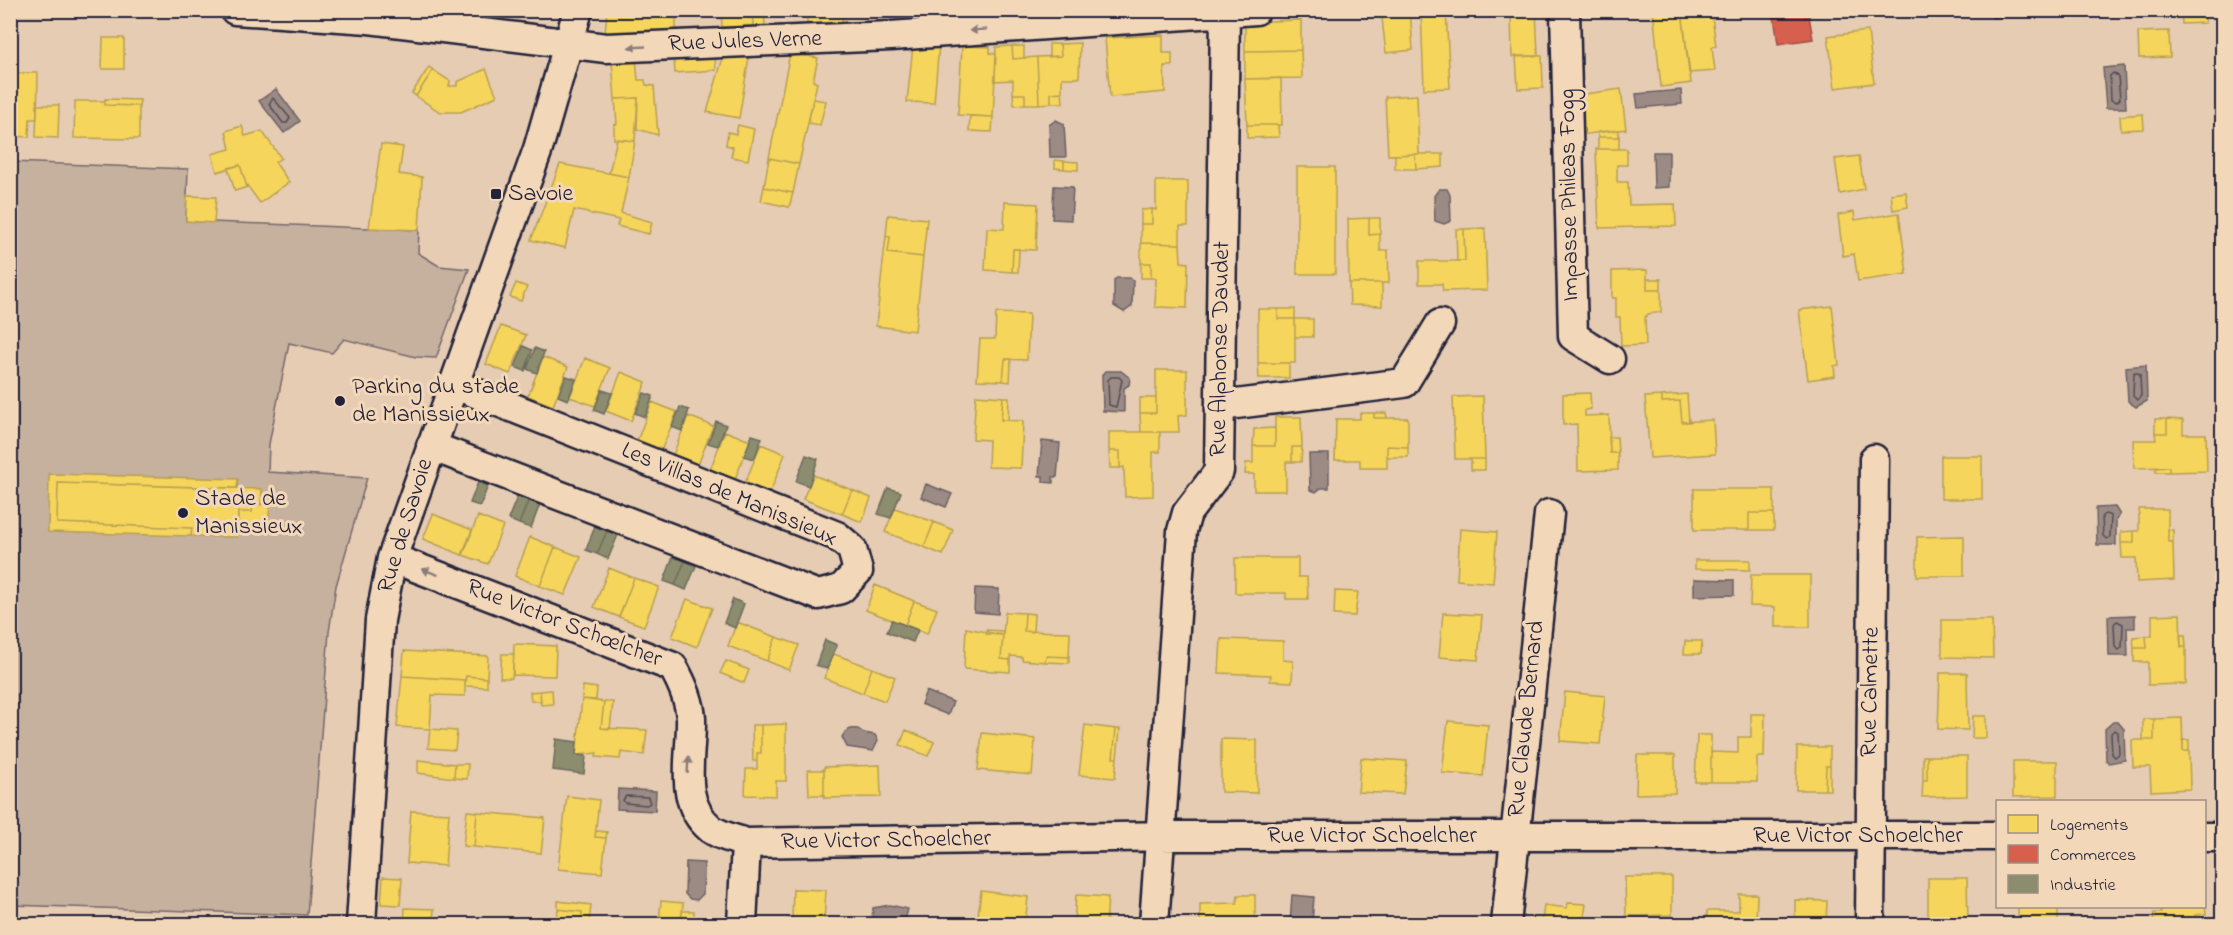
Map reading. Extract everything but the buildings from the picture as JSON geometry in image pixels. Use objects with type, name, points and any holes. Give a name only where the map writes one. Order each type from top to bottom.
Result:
[{"type":"street","name":"Rue Jules Verne","points":[[235,10],[369,19],[606,48],[891,36],[1072,16],[1225,13],[1256,10]]},
{"type":"street","name":"Rue de Savoie","points":[[361,924],[380,620],[392,558],[538,149],[578,10]]},
{"type":"street","name":"Impasse Phileas Fogg","points":[[1565,10],[1573,336],[1610,359]]},
{"type":"street","name":"Rue Alphonse Daudet","points":[[1154,924],[1182,531],[1187,513],[1219,471],[1225,13]]},
{"type":"street","points":[[1220,406],[1404,383],[1440,324]]},
{"type":"street","name":"Les Villas de Manissieux","points":[[431,446],[818,595],[841,589],[858,571],[852,549],[837,536],[453,384]]},
{"type":"street","name":"Rue Calmette","points":[[1870,924],[1874,459]]},
{"type":"street","name":"Rue Claude Bernard","points":[[1506,924],[1549,514]]},
{"type":"street","name":"Rue Victor Schœlcher","points":[[392,558],[673,667],[685,688],[691,718],[687,785],[696,808],[713,830],[746,843]]},
{"type":"street","name":"Rue Victor Schoelcher","points":[[746,843],[1161,836],[1996,836]]},
{"type":"street","points":[[2206,837],[2223,837]]},
{"type":"street","points":[[741,924],[746,843]]},
{"type":"shaded area","name":"Stade de Manissieux","points":[[11,162],[188,169],[186,221],[419,230],[418,253],[439,266],[469,269],[436,358],[416,357],[344,339],[332,353],[289,343],[269,444],[268,472],[367,478],[336,586],[329,632],[307,915],[11,905]]},
{"type":"water","points":[[2124,66],[2126,108],[2106,108],[2103,68]]},
{"type":"water","points":[[276,89],[300,121],[284,133],[259,101]]},
{"type":"water","points":[[1681,90],[1682,104],[1638,108],[1636,94]]},
{"type":"water","points":[[1056,120],[1064,124],[1066,157],[1050,157],[1049,125]]},
{"type":"water","points":[[1653,152],[1669,152],[1669,187],[1654,188]]},
{"type":"water","points":[[1054,186],[1073,187],[1071,220],[1052,219]]},
{"type":"water","points":[[1439,189],[1447,189],[1450,195],[1451,221],[1444,224],[1435,221],[1434,196]]},
{"type":"water","points":[[1130,278],[1133,281],[1132,306],[1124,312],[1114,306],[1114,280]]},
{"type":"water","points":[[2146,365],[2147,401],[2136,407],[2128,401],[2126,367]]},
{"type":"water","points":[[1105,371],[1121,371],[1130,378],[1129,385],[1124,388],[1124,412],[1103,411],[1102,375]]},
{"type":"water","points":[[1042,441],[1060,443],[1057,477],[1053,477],[1053,483],[1043,482],[1043,476],[1039,476]]},
{"type":"water","points":[[1309,454],[1329,454],[1329,488],[1321,488],[1316,492],[1310,490]]},
{"type":"water","points":[[926,484],[952,494],[946,507],[921,497]]},
{"type":"water","points":[[2115,507],[2120,515],[2116,520],[2116,545],[2097,545],[2096,508]]},
{"type":"water","points":[[1694,579],[1734,580],[1734,595],[1694,596]]},
{"type":"water","points":[[975,588],[999,589],[998,614],[974,612]]},
{"type":"water","points":[[2135,615],[2135,628],[2127,628],[2128,656],[2109,656],[2108,616]]},
{"type":"water","points":[[926,691],[953,702],[948,715],[921,704]]},
{"type":"water","points":[[2113,722],[2118,722],[2124,729],[2125,760],[2109,763],[2106,760],[2105,729]]},
{"type":"water","points":[[858,729],[875,735],[878,741],[873,751],[847,747],[842,737],[849,730]]},
{"type":"water","points":[[618,789],[656,791],[655,811],[617,809]]},
{"type":"water","points":[[686,862],[704,863],[703,894],[697,900],[690,899],[685,894]]},
{"type":"water","points":[[1292,895],[1314,897],[1312,924],[1290,924]]},
{"type":"water","points":[[890,905],[908,909],[904,924],[872,919],[873,908]]},
{"type":"place","name":"Savoie","points":[[496,194]]},
{"type":"place","name":"Parking du stade de Manissieux","points":[[340,401]]},
{"type":"place","name":"Stade de Manissieux","points":[[183,513]]}]
